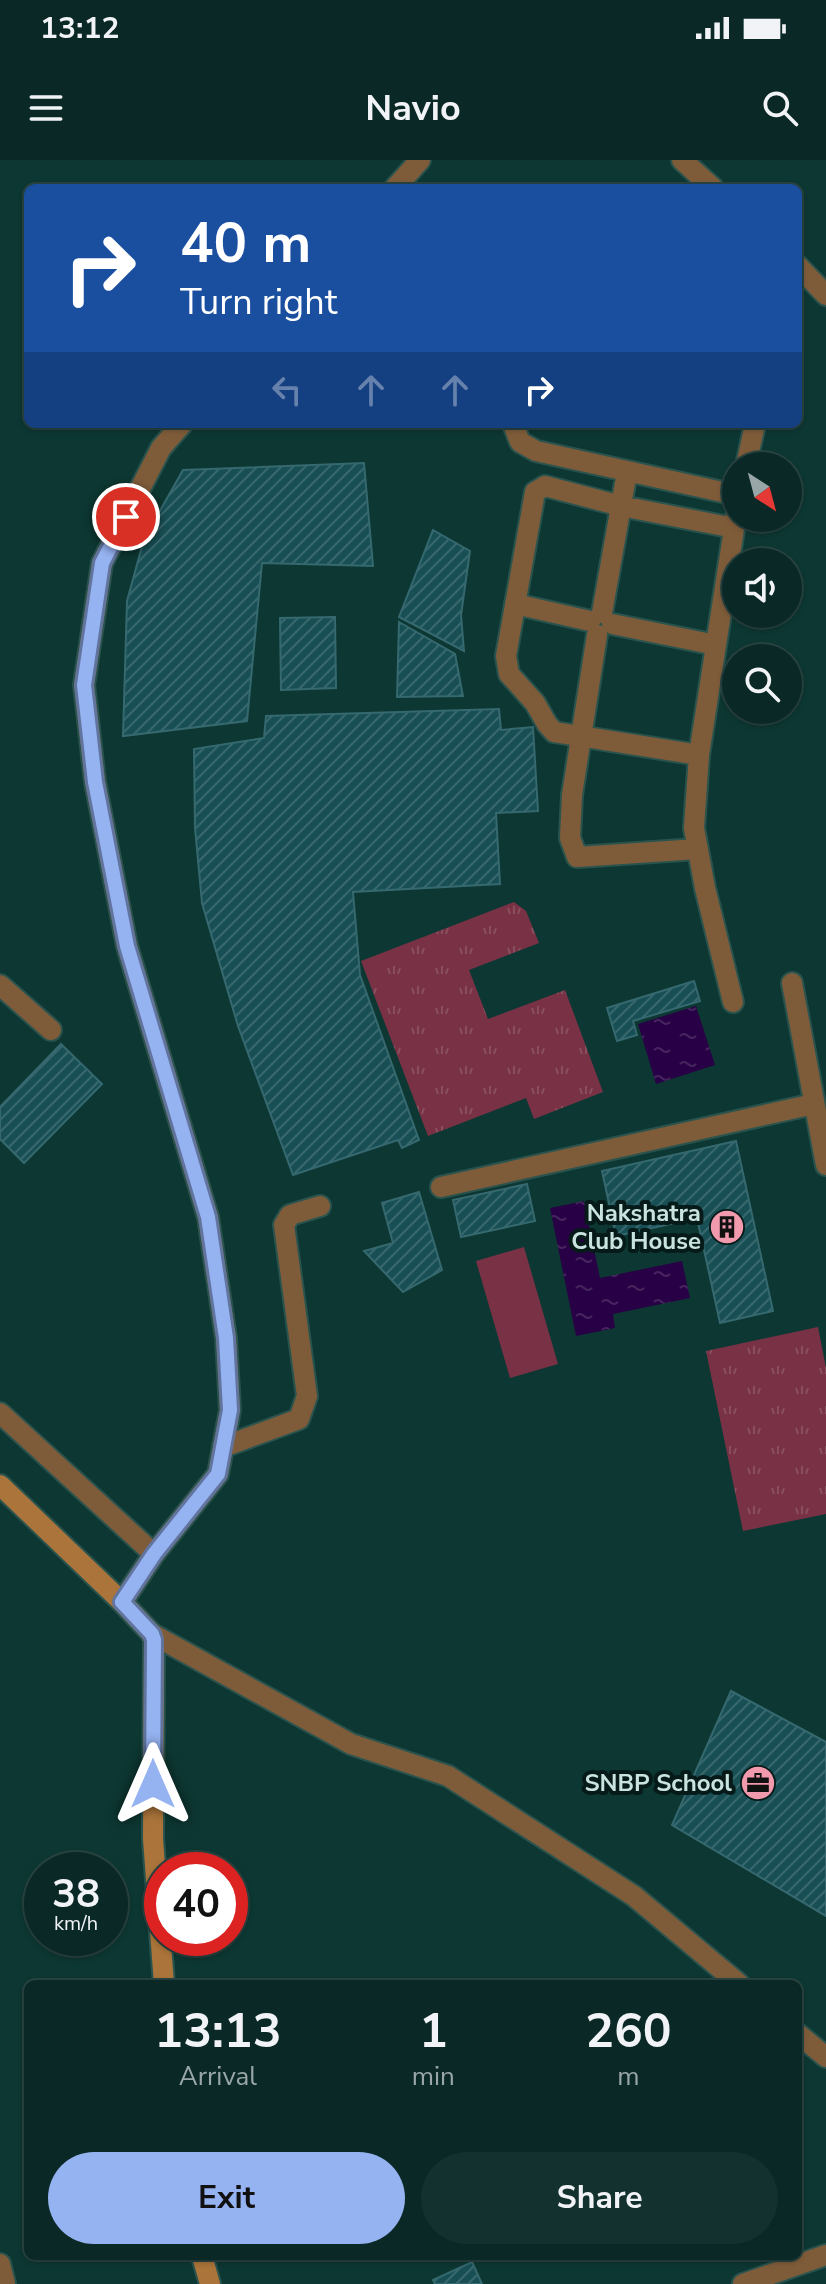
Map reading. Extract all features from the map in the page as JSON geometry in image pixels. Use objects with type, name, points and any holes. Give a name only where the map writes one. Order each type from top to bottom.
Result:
[{"type":"street","points":[[399,184],[420,160]]},
{"type":"street","points":[[682,160],[709,184]]},
{"type":"street","points":[[802,270],[826,295]]},
{"type":"street","points":[[122,1602],[154,1554],[218,1474],[230,1410],[227,1352],[208,1217],[127,946],[95,782],[84,685],[102,563],[161,448],[178,428]]},
{"type":"street","points":[[515,428],[520,442],[536,451],[722,492]]},
{"type":"street","points":[[749,452],[754,428]]},
{"type":"street","points":[[627,472],[580,737],[570,838],[577,857],[698,849]]},
{"type":"street","points":[[699,755],[554,732],[535,703],[509,674],[506,656],[535,492],[545,486],[621,506],[722,520]]},
{"type":"street","points":[[733,532],[699,755],[694,828],[733,1002]]},
{"type":"street","points":[[515,604],[716,645]]},
{"type":"street","points":[[792,983],[826,1165]]},
{"type":"street","points":[[0,985],[51,1030]]},
{"type":"street","points":[[441,1187],[814,1104]]},
{"type":"street","points":[[223,1447],[299,1419],[307,1396],[284,1225],[290,1215],[320,1206]]},
{"type":"street","points":[[0,1413],[154,1554]]},
{"type":"street","points":[[0,1485],[152,1634],[351,1744],[448,1776],[634,1896],[734,1980]]},
{"type":"street","points":[[152,1634],[153,1839],[164,1980]]},
{"type":"street","points":[[802,2037],[826,2057]]},
{"type":"street","points":[[743,2284],[826,2255]]},
{"type":"street","points":[[203,2260],[210,2284]]},
{"type":"street","points":[[0,2264],[5,2284]]},
{"type":"green space","points":[[514,902],[526,911],[539,943],[469,970],[488,1019],[565,990],[603,1092],[534,1119],[526,1098],[428,1136],[361,961]]},
{"type":"green space","points":[[524,1247],[558,1364],[510,1378],[476,1261]]},
{"type":"green space","points":[[818,1327],[826,1368],[826,1514],[743,1531],[706,1351]]},
{"type":"water","points":[[696,1006],[715,1065],[656,1084],[638,1024]]},
{"type":"water","points":[[584,1201],[600,1278],[682,1261],[690,1298],[613,1314],[615,1328],[576,1336],[550,1208]]},
{"type":"building","points":[[364,463],[373,566],[262,563],[247,721],[123,736],[127,601],[144,539],[183,470]]},
{"type":"building","points":[[433,530],[470,551],[461,615],[464,651],[399,617]]},
{"type":"building","points":[[335,617],[336,688],[281,690],[280,618]]},
{"type":"building","points":[[399,622],[455,654],[463,696],[397,697]]},
{"type":"building","points":[[499,709],[501,730],[533,727],[538,811],[496,813],[500,884],[353,892],[360,975],[419,1140],[402,1148],[398,1140],[293,1175],[238,1026],[202,903],[195,828],[194,749],[264,738],[266,716]]},
{"type":"building","points":[[694,981],[700,1001],[633,1021],[637,1035],[617,1041],[607,1008]]},
{"type":"building","points":[[61,1044],[102,1084],[24,1163],[0,1139],[0,1107]]},
{"type":"building","name":"Nakshatra Club House","points":[[736,1141],[773,1311],[720,1323],[697,1218],[616,1236],[602,1171]]},
{"type":"building","points":[[527,1184],[535,1221],[461,1237],[453,1200]]},
{"type":"building","points":[[419,1192],[442,1270],[403,1292],[364,1251],[393,1243],[382,1203]]},
{"type":"building","name":"SNBP School","points":[[731,1691],[826,1742],[826,1916],[672,1825]]},
{"type":"building","points":[[472,2262],[482,2284],[435,2284],[433,2280]]},
{"type":"place","name":"Nakshatra Club House","points":[[727,1227]]},
{"type":"place","name":"SNBP School","points":[[758,1783]]},
{"type":"route","points":[[126,517],[102,563],[84,685],[95,782],[127,946],[208,1217],[226,1338],[230,1410],[218,1474],[154,1554],[122,1602],[154,1640],[153,1784]]}]
